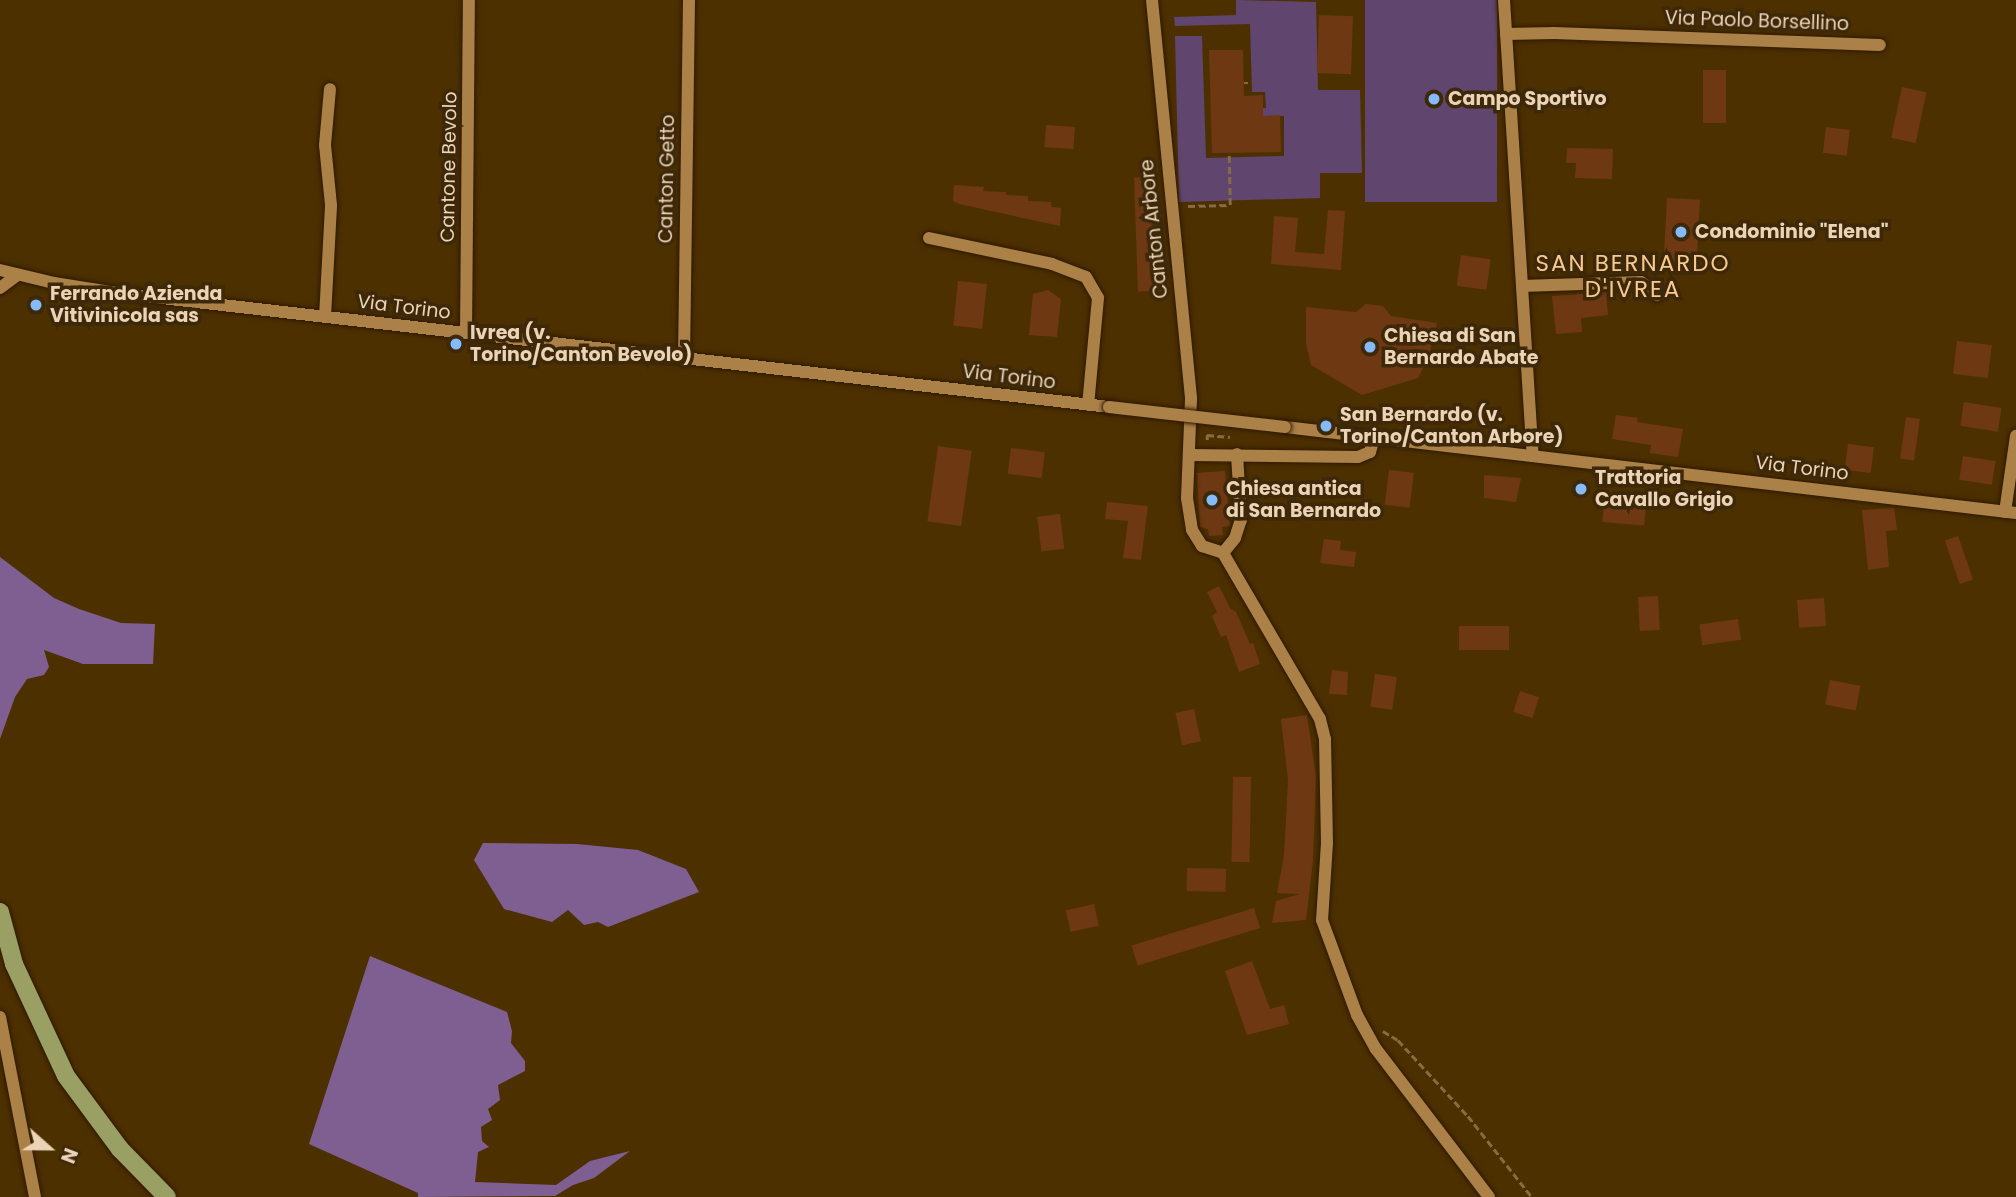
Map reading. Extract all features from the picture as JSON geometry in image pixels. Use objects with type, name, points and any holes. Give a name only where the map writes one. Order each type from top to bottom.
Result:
[{"type":"main road","points":[[0,912],[14,964],[66,1076],[120,1149],[167,1197]]},
{"type":"street","name":"Cantone Bevolo","points":[[466,333],[469,0]]},
{"type":"street","name":"Canton Getto","points":[[684,359],[689,0]]},
{"type":"street","name":"Canton Arbore","points":[[1152,0],[1191,399],[1191,455],[1186,484],[1192,530],[1202,546],[1223,553]]},
{"type":"street","points":[[1504,0],[1533,456]]},
{"type":"street","name":"Via Paolo Borsellino","points":[[1506,34],[1554,33],[1880,45]]},
{"type":"street","points":[[325,317],[331,205],[325,145],[330,89]]},
{"type":"street","points":[[929,238],[1052,264],[1086,277],[1098,298],[1088,405]]},
{"type":"street","name":"Via Torino","points":[[0,270],[118,293],[2011,512]]},
{"type":"street","points":[[0,288],[18,275]]},
{"type":"street","points":[[1522,286],[1641,282],[1657,295]]},
{"type":"street","points":[[2011,512],[2016,436]]},
{"type":"street","points":[[1191,455],[1359,457],[1370,452],[1374,438]]},
{"type":"street","points":[[1237,454],[1241,520],[1235,538],[1223,553],[1320,719],[1325,739],[1327,843],[1322,920],[1357,1016],[1376,1049],[1489,1197]]},
{"type":"street","points":[[0,1017],[35,1197]]},
{"type":"path","points":[[1188,206],[1230,205],[1229,153]]},
{"type":"path","points":[[1206,454],[1207,435],[1235,437],[1237,421]]},
{"type":"path","points":[[1357,1016],[1398,1040],[1468,1116],[1532,1197]]},
{"type":"shaded area","points":[[1236,0],[1316,2],[1318,90],[1360,90],[1362,173],[1320,173],[1320,198],[1179,202],[1175,36],[1202,36],[1206,158],[1284,156],[1284,116],[1250,116],[1250,109],[1266,108],[1265,92],[1252,92],[1250,24],[1175,26],[1174,17],[1236,15]]},
{"type":"shaded area","name":"Campo Sportivo","points":[[1365,0],[1497,0],[1497,202],[1365,202]]},
{"type":"shaded area","points":[[0,557],[54,598],[79,609],[121,623],[155,624],[153,664],[83,664],[44,650],[49,667],[44,675],[27,679],[15,697],[0,739]]},
{"type":"shaded area","points":[[483,843],[577,844],[638,850],[686,869],[699,892],[608,927],[598,922],[584,925],[568,910],[552,922],[504,909],[474,860]]},
{"type":"shaded area","points":[[370,956],[507,1012],[512,1031],[511,1043],[525,1061],[525,1071],[498,1085],[500,1100],[488,1109],[492,1120],[481,1127],[482,1141],[489,1147],[478,1152],[475,1182],[556,1185],[590,1161],[630,1151],[594,1178],[573,1185],[555,1196],[418,1197],[418,1193],[309,1144]]},
{"type":"building","points":[[1319,15],[1353,16],[1351,74],[1317,73]]},
{"type":"building","points":[[1209,50],[1243,50],[1244,96],[1263,95],[1263,116],[1280,115],[1281,152],[1212,153]]},
{"type":"building","points":[[1703,70],[1726,70],[1726,123],[1703,123]]},
{"type":"building","points":[[1902,87],[1926,92],[1916,143],[1891,138]]},
{"type":"building","points":[[1046,125],[1075,127],[1073,149],[1044,147]]},
{"type":"building","points":[[1826,127],[1850,130],[1847,156],[1823,153]]},
{"type":"building","points":[[1567,148],[1613,149],[1612,179],[1575,178],[1576,163],[1566,163]]},
{"type":"building","points":[[1150,177],[1154,291],[1138,291],[1134,178]]},
{"type":"building","points":[[954,185],[984,187],[983,191],[1028,196],[1028,201],[1051,202],[1051,207],[1061,208],[1060,226],[959,204],[953,201]]},
{"type":"building","name":"Condominio \"Elena\"","points":[[1667,198],[1700,200],[1697,266],[1664,264]]},
{"type":"building","points":[[1328,210],[1345,211],[1341,270],[1271,264],[1274,216],[1298,218],[1295,252],[1324,254]]},
{"type":"building","points":[[1461,255],[1491,259],[1486,290],[1457,286]]},
{"type":"building","points":[[958,281],[987,284],[982,329],[953,326]]},
{"type":"building","points":[[1048,290],[1061,299],[1057,337],[1029,335],[1033,294]]},
{"type":"building","points":[[1606,292],[1608,315],[1581,318],[1582,332],[1556,334],[1552,296]]},
{"type":"building","name":"Chiesa di San Bernardo Abate","points":[[1366,304],[1383,306],[1391,316],[1437,323],[1428,358],[1418,378],[1362,395],[1311,365],[1306,344],[1306,307],[1356,312]]},
{"type":"building","points":[[1957,341],[1992,345],[1988,378],[1953,374]]},
{"type":"building","points":[[1964,402],[2002,408],[1998,432],[1960,426]]},
{"type":"building","points":[[1616,415],[1638,418],[1637,422],[1683,429],[1678,457],[1650,453],[1651,445],[1612,439]]},
{"type":"building","points":[[1906,417],[1920,419],[1914,461],[1900,459]]},
{"type":"building","points":[[1848,444],[1874,447],[1871,473],[1845,470]]},
{"type":"building","points":[[938,446],[972,451],[961,526],[927,521]]},
{"type":"building","points":[[1011,448],[1045,452],[1042,478],[1008,474]]},
{"type":"building","points":[[1963,456],[1996,461],[1992,485],[1959,480]]},
{"type":"building","points":[[1389,470],[1414,473],[1410,508],[1385,505]]},
{"type":"building","name":"Chiesa antica di San Bernardo","points":[[1225,471],[1230,526],[1222,527],[1223,535],[1209,536],[1208,529],[1200,527],[1197,473]]},
{"type":"building","points":[[1484,475],[1521,478],[1516,502],[1484,498]]},
{"type":"building","points":[[1605,491],[1647,495],[1644,526],[1602,522]]},
{"type":"building","points":[[1107,502],[1148,506],[1141,560],[1123,558],[1128,521],[1105,519]]},
{"type":"building","points":[[1894,508],[1897,530],[1886,531],[1889,567],[1868,570],[1862,510]]},
{"type":"building","points":[[1060,514],[1064,549],[1041,552],[1037,517]]},
{"type":"building","points":[[1958,536],[1973,579],[1960,584],[1945,541]]},
{"type":"building","points":[[1324,539],[1341,541],[1340,550],[1356,552],[1354,567],[1320,563]]},
{"type":"building","points":[[1219,586],[1230,608],[1236,612],[1250,644],[1253,643],[1260,664],[1239,672],[1226,635],[1221,637],[1212,616],[1217,612],[1207,592]]},
{"type":"building","points":[[1658,596],[1660,630],[1640,631],[1638,597]]},
{"type":"building","points":[[1824,598],[1826,626],[1799,628],[1797,600]]},
{"type":"building","points":[[1738,619],[1741,640],[1702,645],[1699,624]]},
{"type":"building","points":[[1459,626],[1509,626],[1509,650],[1459,650]]},
{"type":"building","points":[[1332,670],[1348,672],[1347,695],[1329,694]]},
{"type":"building","points":[[1375,674],[1397,677],[1392,710],[1370,707]]},
{"type":"building","points":[[1830,680],[1860,686],[1856,710],[1825,705]]},
{"type":"building","points":[[1520,691],[1539,697],[1532,718],[1513,712]]},
{"type":"building","points":[[1194,709],[1201,741],[1182,745],[1175,713]]},
{"type":"building","points":[[1307,715],[1316,776],[1313,861],[1306,920],[1272,923],[1276,901],[1300,894],[1277,893],[1284,856],[1288,780],[1281,719]]},
{"type":"building","points":[[1233,777],[1251,777],[1250,862],[1232,862]]},
{"type":"building","points":[[1187,868],[1226,869],[1226,892],[1187,891]]},
{"type":"building","points":[[1094,904],[1099,925],[1071,932],[1066,911]]},
{"type":"building","points":[[1254,908],[1260,928],[1138,966],[1132,945]]},
{"type":"building","points":[[1252,961],[1270,1009],[1284,1005],[1289,1024],[1247,1035],[1225,971]]},
{"type":"place","name":"Campo Sportivo","points":[[1434,99]]},
{"type":"place","name":"Condominio \"Elena\"","points":[[1681,232]]},
{"type":"place","name":"Ferrando Azienda Vitivinicola sas","points":[[36,305]]},
{"type":"place","name":"Ivrea (v. Torino/Canton Bevolo)","points":[[456,344]]},
{"type":"place","name":"Chiesa di San Bernardo Abate","points":[[1370,347]]},
{"type":"place","name":"San Bernardo (v. Torino/Canton Arbore)","points":[[1326,426]]},
{"type":"place","name":"Trattoria Cavallo Grigio","points":[[1581,489]]},
{"type":"place","name":"Chiesa antica di San Bernardo","points":[[1212,500]]},
{"type":"district","name":"SAN BERNARDO D'IVREA","points":[[1633,276]]}]
